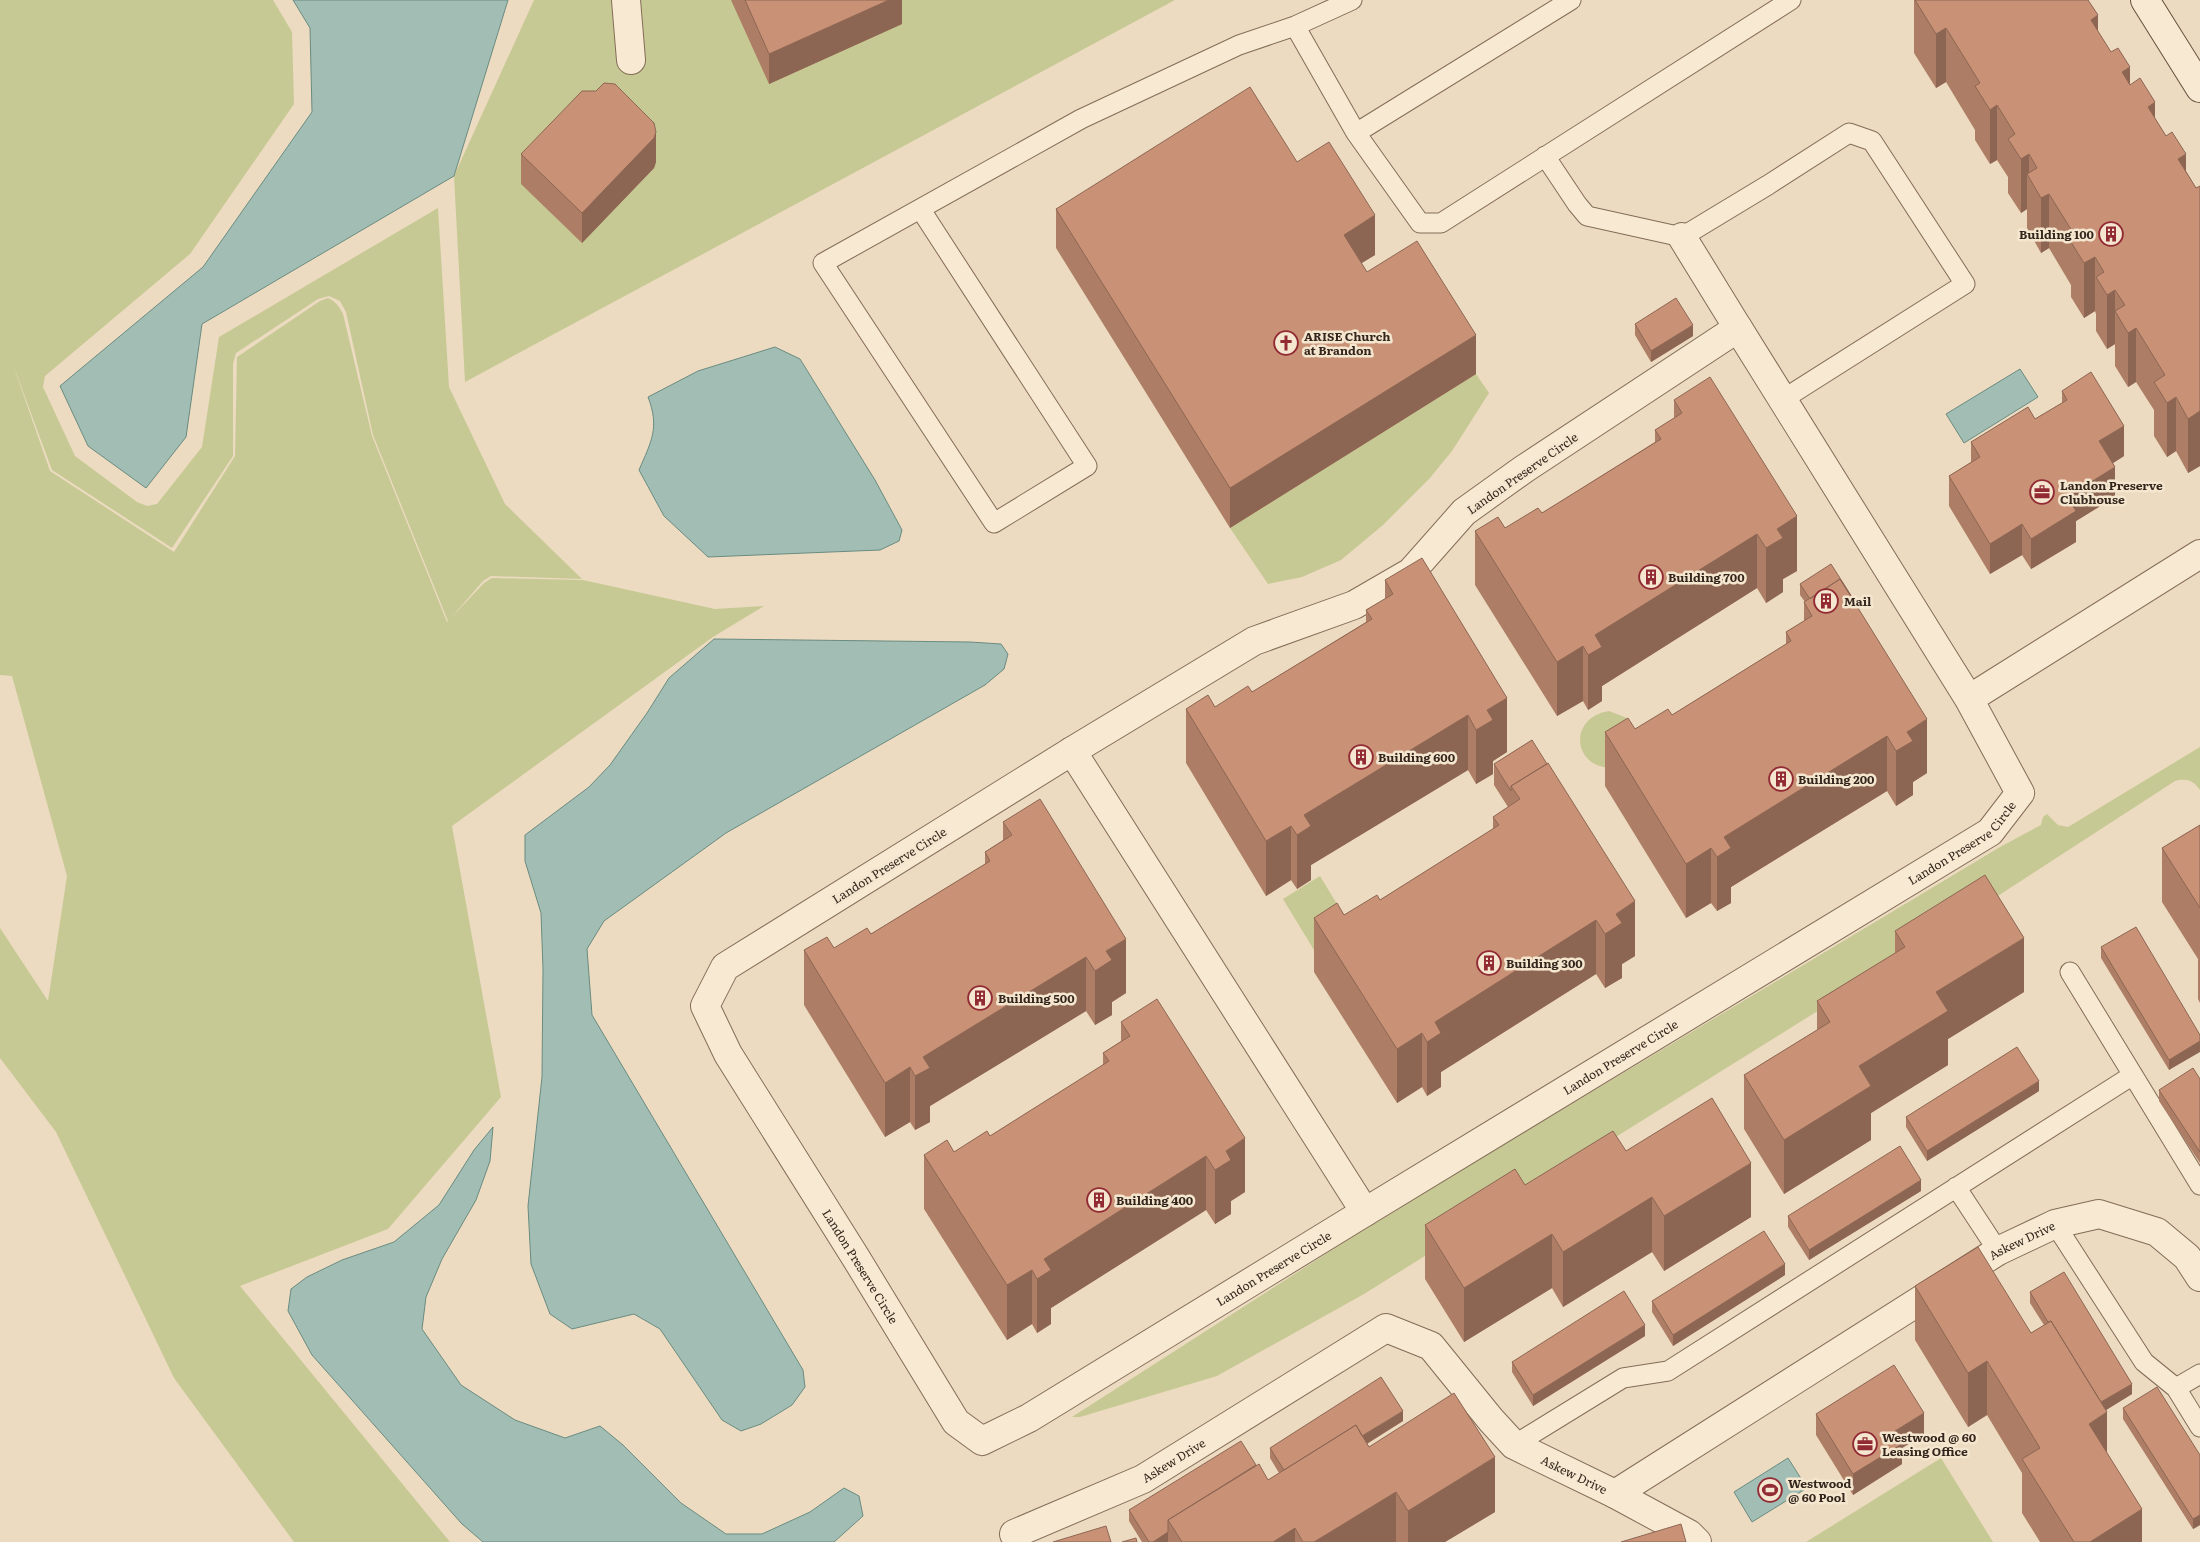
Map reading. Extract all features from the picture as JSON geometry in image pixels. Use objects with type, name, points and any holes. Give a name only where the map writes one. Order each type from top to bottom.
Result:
[{"type":"street","points":[[626,0],[631,60]]},
{"type":"street","points":[[2145,0],[2200,88]]},
{"type":"street","name":"Landon Preserve Circle","points":[[1682,237],[1969,699],[2020,793],[1990,832],[1029,1418],[982,1441],[956,1422],[728,1054],[705,1006],[725,967],[1072,751],[1254,641],[1354,606],[1411,572],[1464,512],[1524,469],[1738,328]]},
{"type":"street","points":[[1969,699],[2200,554]]},
{"type":"street","points":[[1072,751],[1364,1212]]},
{"type":"street","name":"Askew Drive","points":[[1014,1534],[1143,1479],[1386,1328],[1430,1346],[1514,1445],[1615,1494],[1998,1251],[2055,1224],[2099,1214],[2157,1232],[2196,1261]]},
{"type":"street","points":[[1615,1494],[1689,1534],[1697,1542]]},
{"type":"lane","points":[[921,210],[1087,466],[994,523],[823,263],[1081,119],[1238,45],[1295,26],[1352,0]]},
{"type":"lane","points":[[1356,133],[1571,0]]},
{"type":"lane","points":[[1295,26],[1356,133],[1420,223],[1441,223],[1791,0]]},
{"type":"lane","points":[[1545,156],[1587,216],[1682,237],[1849,133],[1872,141],[1965,284],[1782,400]]},
{"type":"lane","points":[[2070,972],[2200,1186]]},
{"type":"lane","points":[[1514,1445],[1623,1378],[1668,1371],[2133,1075]]},
{"type":"lane","points":[[1956,1187],[1998,1251]]},
{"type":"lane","points":[[2055,1224],[2144,1362],[2176,1388],[2200,1427]]},
{"type":"lane","points":[[2176,1388],[2200,1374]]},
{"type":"green space","points":[[0,0],[273,0],[292,32],[294,104],[190,254],[45,376],[43,387],[75,456],[137,502],[147,506],[157,504],[202,447],[219,337],[438,208],[449,387],[505,504],[582,579],[491,576],[483,581],[451,618],[484,583],[492,578],[583,580],[715,609],[764,606],[713,637],[452,826],[501,1097],[388,1229],[240,1286],[450,1542],[294,1542],[174,1378],[56,1132],[0,1058],[0,928],[48,1001],[67,876],[12,676],[0,675]],"holes":[[[329,296],[340,301],[346,312],[373,435],[447,622],[372,436],[343,314],[337,304],[328,298],[320,301],[237,357],[235,456],[174,552],[50,471],[12,362],[52,470],[172,548],[233,456],[233,364],[236,353],[318,299]]]},
{"type":"green space","points":[[534,0],[1175,0],[465,382],[454,176]]},
{"type":"green space","points":[[1476,374],[1489,393],[1452,451],[1430,478],[1383,525],[1341,560],[1302,577],[1268,584],[1230,528]]},
{"type":"green space","points":[[1609,711],[1627,718],[1636,734],[1612,768],[1598,766],[1589,760],[1582,751],[1580,741],[1582,731],[1587,722],[1596,715]]},
{"type":"green space","points":[[2200,747],[2200,790],[2189,781],[2175,781],[1885,969],[1364,1294],[1217,1376],[1080,1417],[1072,1417],[1388,1214],[2000,847],[2041,825],[2043,817],[2047,814],[2058,825],[2068,827]]},
{"type":"green space","points":[[1320,876],[1354,932],[1317,955],[1283,899]]},
{"type":"green space","points":[[1941,1458],[1993,1542],[1806,1542]]},
{"type":"water","points":[[293,0],[508,0],[454,176],[202,324],[186,437],[146,488],[88,446],[60,386],[203,267],[312,112],[310,28]]},
{"type":"water","points":[[775,347],[800,359],[875,480],[902,530],[899,541],[880,550],[708,557],[664,516],[639,470],[650,443],[654,426],[652,408],[648,397],[698,371]]},
{"type":"water","points":[[2020,369],[2038,397],[1964,443],[1946,414]]},
{"type":"water","points":[[714,639],[970,642],[1001,644],[1008,654],[1004,669],[985,685],[726,833],[604,921],[587,949],[592,1015],[803,1370],[805,1387],[792,1405],[761,1424],[741,1431],[722,1420],[660,1329],[634,1314],[572,1329],[550,1314],[531,1264],[528,1206],[542,1077],[543,969],[541,913],[525,861],[525,835],[589,787],[610,765],[669,678]]},
{"type":"water","points":[[493,1127],[490,1161],[476,1200],[442,1259],[426,1297],[422,1329],[461,1385],[515,1420],[565,1438],[600,1426],[623,1445],[681,1503],[726,1534],[762,1534],[810,1512],[844,1488],[859,1496],[863,1516],[834,1542],[483,1542],[462,1524],[312,1355],[288,1311],[291,1289],[307,1277],[342,1260],[394,1242],[439,1205],[474,1150]]},
{"type":"water","name":"Westwood @ 60 Pool","points":[[1788,1458],[1807,1488],[1752,1522],[1734,1492]]},
{"type":"building","points":[[745,0],[889,0],[769,54]]},
{"type":"building","name":"Building 100","points":[[1915,0],[2088,0],[2098,15],[2091,20],[2111,52],[2118,48],[2130,67],[2122,72],[2130,85],[2140,78],[2155,102],[2148,107],[2166,136],[2172,132],[2186,154],[2178,159],[2196,188],[2200,186],[2200,411],[2188,419],[2176,397],[2167,403],[2154,382],[2165,375],[2136,328],[2128,333],[2115,311],[2125,305],[2115,290],[2107,295],[2096,277],[2104,272],[2095,257],[2084,263],[2071,242],[2077,239],[2049,194],[2041,198],[2027,174],[2037,168],[2029,154],[2021,159],[2008,139],[2015,134],[1997,105],[1990,110],[1975,86],[1980,83],[1946,28],[1936,34]]},
{"type":"building","points":[[604,83],[615,84],[654,123],[656,132],[654,138],[582,213],[521,154],[582,91],[596,91]]},
{"type":"building","name":"ARISE Church at Brandon","points":[[1250,87],[1297,162],[1329,142],[1375,215],[1344,235],[1367,272],[1417,241],[1476,335],[1230,488],[1056,209]]},
{"type":"building","points":[[1676,298],[1693,325],[1651,351],[1635,324]]},
{"type":"building","name":"Landon Preserve Clubhouse","points":[[2091,372],[2124,426],[2099,441],[2115,467],[2067,497],[2076,511],[2031,539],[2022,524],[1990,544],[1949,476],[1980,457],[1971,442],[2028,407],[2035,419],[2067,400],[2062,391]]},
{"type":"building","points":[[1710,377],[1797,516],[1777,529],[1783,538],[1766,548],[1757,534],[1595,635],[1602,647],[1588,655],[1583,646],[1557,662],[1475,531],[1498,517],[1505,528],[1538,508],[1542,513],[1661,439],[1655,430],[1682,413],[1674,400]]},
{"type":"building","points":[[1422,558],[1507,698],[1487,710],[1493,720],[1476,730],[1468,715],[1304,815],[1311,826],[1297,835],[1291,826],[1266,841],[1186,709],[1208,695],[1215,707],[1248,686],[1252,692],[1372,619],[1366,610],[1393,594],[1385,580]]},
{"type":"building","points":[[1831,564],[1852,598],[1840,579],[1810,599],[1800,584]]},
{"type":"building","points":[[1840,579],[1927,719],[1907,732],[1913,741],[1896,751],[1887,736],[1724,837],[1731,848],[1717,857],[1711,848],[1686,864],[1605,732],[1628,718],[1635,729],[1668,709],[1672,715],[1791,641],[1786,632],[1812,616],[1804,602]]},
{"type":"building","points":[[1532,740],[1547,764],[1511,786],[1511,791],[1494,764]]},
{"type":"building","points":[[1548,763],[1635,901],[1616,914],[1622,923],[1605,934],[1596,920],[1435,1022],[1441,1033],[1427,1042],[1422,1033],[1397,1049],[1314,918],[1337,903],[1344,915],[1377,895],[1380,900],[1499,825],[1493,817],[1520,799],[1511,786]]},
{"type":"building","points":[[1040,799],[1126,939],[1106,951],[1112,960],[1095,971],[1086,957],[923,1057],[930,1068],[915,1076],[910,1067],[885,1083],[804,950],[827,937],[834,948],[867,928],[871,934],[990,861],[985,852],[1012,835],[1003,822]]},
{"type":"building","points":[[2200,825],[2200,908],[2162,848]]},
{"type":"building","points":[[1985,875],[2024,938],[1936,992],[1948,1011],[1859,1066],[1871,1086],[1784,1140],[1744,1075],[1830,1022],[1817,1001],[1905,947],[1895,931]]},
{"type":"building","points":[[2136,927],[2200,1035],[2200,1041],[2169,1060],[2101,947]]},
{"type":"building","points":[[1157,999],[1245,1138],[1226,1151],[1231,1160],[1215,1170],[1206,1156],[1044,1259],[1051,1270],[1037,1279],[1032,1270],[1007,1285],[924,1155],[947,1140],[954,1152],[987,1131],[990,1136],[1109,1061],[1103,1053],[1130,1036],[1121,1022]]},
{"type":"building","points":[[2017,1047],[2039,1081],[1927,1151],[1906,1117]]},
{"type":"building","points":[[2193,1068],[2200,1079],[2200,1152],[2159,1090]]},
{"type":"building","points":[[1712,1098],[1751,1163],[1664,1216],[1652,1197],[1563,1252],[1552,1234],[1464,1288],[1425,1225],[1515,1169],[1525,1185],[1613,1131],[1626,1151]]},
{"type":"building","points":[[1900,1146],[1921,1180],[1809,1250],[1788,1216]]},
{"type":"building","points":[[1764,1231],[1785,1264],[1673,1335],[1652,1301]]},
{"type":"building","points":[[1978,1247],[2031,1333],[2051,1321],[2107,1412],[2089,1424],[2142,1509],[2090,1542],[2074,1542],[2022,1459],[2040,1448],[1987,1361],[1968,1373],[1915,1286]]},
{"type":"building","points":[[2064,1272],[2132,1384],[2101,1402],[2051,1321],[2048,1322],[2030,1292]]},
{"type":"building","points":[[1624,1291],[1645,1325],[1533,1395],[1512,1362]]},
{"type":"building","name":"Westwood @ 60 Leasing Office","points":[[1894,1365],[1924,1413],[1895,1431],[1902,1444],[1853,1474],[1816,1414]]},
{"type":"building","points":[[1381,1377],[1403,1411],[1362,1436],[1356,1425],[1284,1470],[1270,1448]]},
{"type":"building","points":[[2157,1387],[2200,1455],[2200,1515],[2193,1519],[2123,1408]]},
{"type":"building","points":[[1454,1393],[1495,1457],[1408,1511],[1396,1492],[1314,1542],[1303,1542],[1295,1528],[1273,1542],[1182,1542],[1168,1520],[1259,1464],[1268,1480],[1356,1425],[1369,1447]]},
{"type":"building","points":[[1241,1441],[1256,1465],[1168,1520],[1168,1532],[1153,1542],[1149,1542],[1129,1510]]},
{"type":"building","points":[[1681,1524],[1686,1542],[1621,1542]]},
{"type":"building","points":[[1106,1526],[1111,1542],[1053,1542]]},
{"type":"building","points":[[1136,1538],[1137,1542],[1122,1542]]},
{"type":"place","name":"Building 100","points":[[2111,234]]},
{"type":"place","name":"ARISE Church at Brandon","points":[[1286,343]]},
{"type":"place","name":"Landon Preserve Clubhouse","points":[[2042,492]]},
{"type":"place","name":"Building 700","points":[[1651,577]]},
{"type":"place","name":"Mail","points":[[1826,601]]},
{"type":"place","name":"Building 600","points":[[1361,757]]},
{"type":"place","name":"Building 200","points":[[1781,779]]},
{"type":"place","name":"Building 300","points":[[1489,963]]},
{"type":"place","name":"Building 500","points":[[980,998]]},
{"type":"place","name":"Building 400","points":[[1099,1200]]},
{"type":"place","name":"Westwood @ 60 Leasing Office","points":[[1865,1444]]},
{"type":"place","name":"Westwood @ 60 Pool","points":[[1770,1490]]}]
